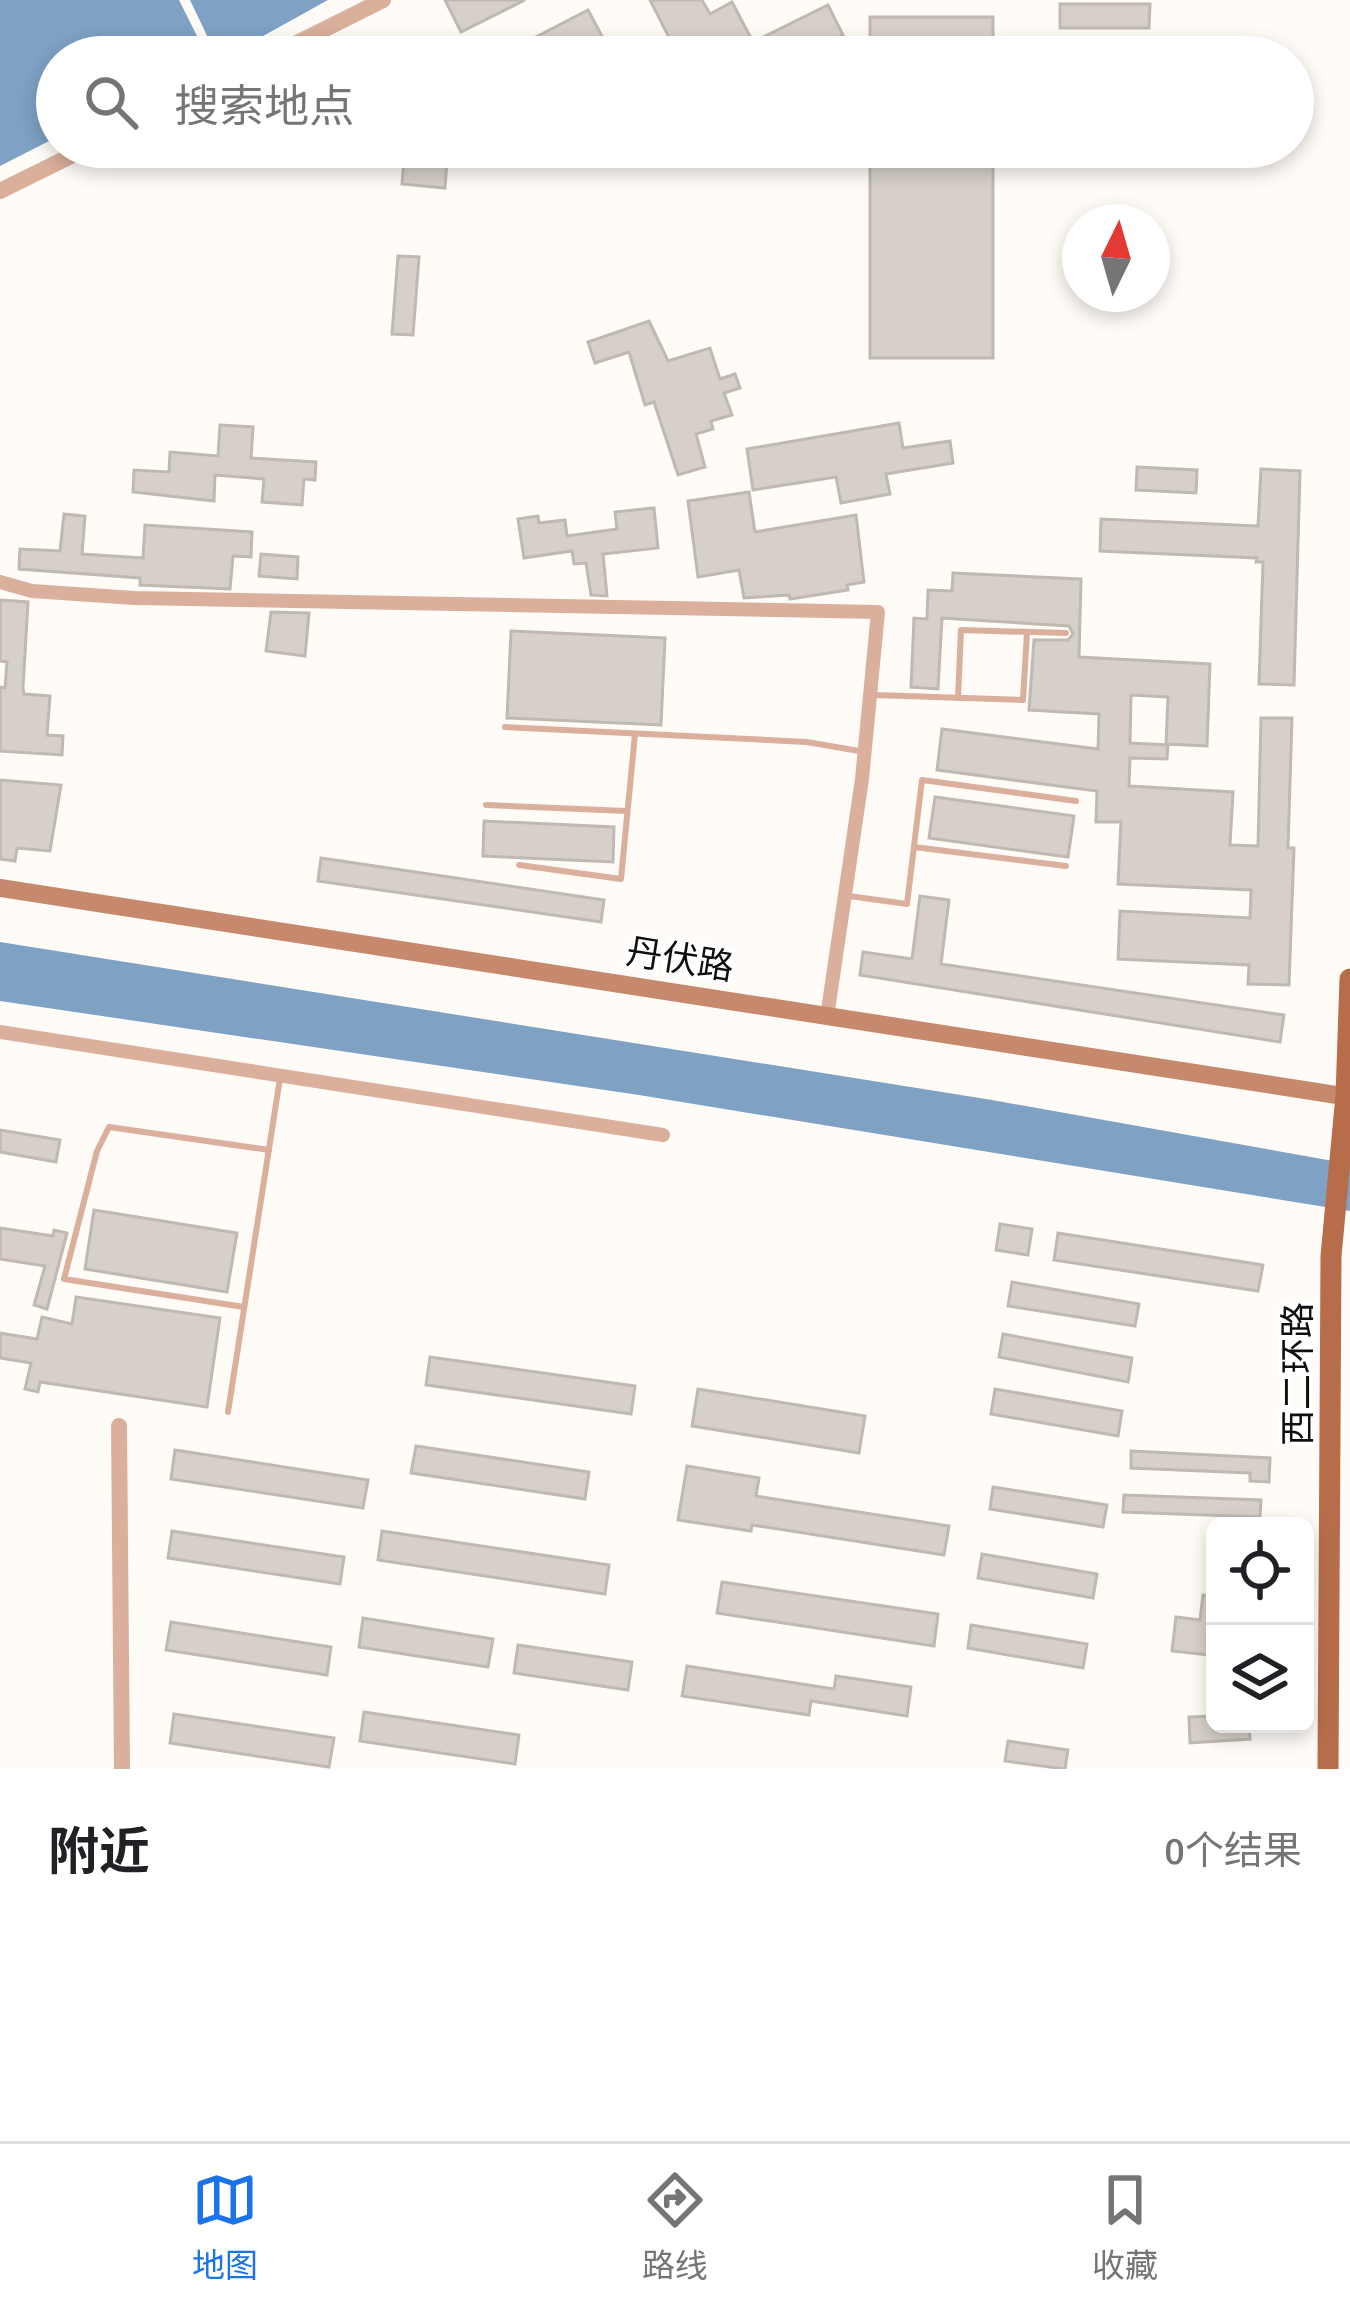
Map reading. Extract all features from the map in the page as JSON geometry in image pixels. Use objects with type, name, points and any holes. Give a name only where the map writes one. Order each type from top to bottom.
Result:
[{"type":"main road","name":"丹伏路","points":[[0,888],[1348,1096]]},
{"type":"main road","name":"西二环路","points":[[1328,1769],[1331,1256],[1348,1096],[1350,979]]},
{"type":"street","points":[[311,36],[382,0]]},
{"type":"street","points":[[0,191],[47,168]]},
{"type":"street","points":[[0,581],[32,591],[134,598],[878,612],[865,752],[827,1017]]},
{"type":"street","points":[[0,1032],[663,1135]]},
{"type":"street","points":[[119,1426],[122,1769]]},
{"type":"lane","points":[[958,698],[961,630],[1066,633]]},
{"type":"lane","points":[[870,695],[1023,700],[1027,632]]},
{"type":"lane","points":[[505,727],[807,742],[865,752]]},
{"type":"lane","points":[[519,866],[621,879],[635,734]]},
{"type":"lane","points":[[845,896],[907,904],[922,781],[1076,801]]},
{"type":"lane","points":[[486,805],[627,811]]},
{"type":"lane","points":[[914,847],[1066,866]]},
{"type":"lane","points":[[228,1412],[280,1078]]},
{"type":"lane","points":[[244,1307],[64,1279],[98,1150],[109,1126],[269,1150]]},
{"type":"water","points":[[0,0],[179,0],[197,36],[36,36],[36,148],[0,166]]},
{"type":"water","points":[[190,0],[328,0],[263,36],[207,36]]},
{"type":"water","points":[[0,942],[992,1100],[1350,1164],[1350,1211],[639,1095],[0,1001]]},
{"type":"building","points":[[445,0],[525,0],[461,32]]},
{"type":"building","points":[[650,0],[702,0],[710,14],[732,2],[750,36],[668,36]]},
{"type":"building","points":[[1060,4],[1150,4],[1149,28],[1060,28]]},
{"type":"building","points":[[828,5],[841,36],[765,36]]},
{"type":"building","points":[[588,10],[602,36],[538,36]]},
{"type":"building","points":[[870,17],[993,17],[993,36],[870,36]]},
{"type":"building","points":[[403,168],[446,168],[445,188],[402,184]]},
{"type":"building","points":[[870,168],[993,168],[993,358],[870,358]]},
{"type":"building","points":[[398,256],[419,257],[413,335],[392,334]]},
{"type":"building","points":[[649,321],[668,361],[710,348],[720,379],[735,374],[740,388],[724,393],[732,415],[711,421],[713,429],[696,434],[705,467],[678,475],[654,402],[645,405],[629,352],[595,363],[588,342]]},
{"type":"building","points":[[899,423],[903,448],[950,441],[953,463],[886,474],[890,494],[841,503],[836,477],[753,490],[747,449]]},
{"type":"building","points":[[220,425],[253,427],[251,458],[316,462],[315,480],[304,479],[302,505],[262,502],[264,479],[215,475],[214,501],[133,492],[134,470],[169,472],[170,452],[218,456]]},
{"type":"building","points":[[1137,467],[1197,470],[1196,493],[1136,490]]},
{"type":"building","points":[[1261,469],[1300,471],[1294,685],[1259,684],[1263,562],[1100,551],[1101,519],[1258,526]]},
{"type":"building","points":[[749,492],[755,532],[856,515],[864,582],[847,585],[848,590],[790,599],[789,595],[744,598],[739,570],[698,577],[688,501]]},
{"type":"building","points":[[654,508],[658,548],[603,554],[607,596],[591,595],[586,563],[574,564],[572,551],[524,558],[518,519],[565,520],[567,536],[617,529],[615,512]]},
{"type":"building","points":[[64,514],[85,516],[82,554],[143,558],[145,525],[252,532],[251,557],[233,556],[230,589],[140,585],[140,578],[19,569],[20,549],[60,551]]},
{"type":"building","points":[[261,554],[298,557],[297,579],[259,576]]},
{"type":"building","points":[[953,573],[1081,579],[1079,657],[1210,664],[1207,746],[1166,744],[1168,697],[1131,695],[1130,743],[1168,745],[1167,759],[1130,758],[1129,786],[1233,792],[1230,845],[1258,846],[1261,718],[1292,718],[1289,985],[1248,984],[1249,965],[1118,959],[1120,911],[1250,918],[1251,890],[1118,884],[1121,822],[1096,822],[1097,791],[937,770],[942,729],[1098,749],[1099,714],[1029,710],[1034,640],[1068,640],[1073,634],[1069,626],[942,618],[938,689],[911,687],[914,618],[927,619],[928,590],[952,591]]},
{"type":"building","points":[[0,600],[28,602],[24,694],[50,696],[47,735],[63,736],[62,755],[0,751],[0,687],[5,688],[7,662],[0,661]]},
{"type":"building","points":[[271,612],[309,613],[305,656],[266,651]]},
{"type":"building","points":[[511,631],[665,638],[661,725],[507,718]]},
{"type":"building","points":[[0,780],[61,785],[50,851],[17,848],[15,861],[0,859]]},
{"type":"building","points":[[935,797],[1074,816],[1068,857],[929,838]]},
{"type":"building","points":[[484,821],[614,827],[613,862],[483,856]]},
{"type":"building","points":[[321,858],[604,900],[601,922],[318,881]]},
{"type":"building","points":[[920,896],[949,900],[941,964],[1284,1015],[1280,1042],[860,975],[863,952],[912,959]]},
{"type":"building","points":[[0,1130],[60,1140],[56,1162],[0,1152]]},
{"type":"building","points":[[94,1210],[237,1233],[227,1292],[85,1269]]},
{"type":"building","points":[[1000,1224],[1032,1229],[1028,1255],[996,1250]]},
{"type":"building","points":[[0,1228],[53,1236],[54,1230],[67,1233],[47,1309],[34,1305],[45,1266],[0,1259]]},
{"type":"building","points":[[1058,1233],[1263,1265],[1258,1291],[1054,1260]]},
{"type":"building","points":[[1012,1282],[1139,1304],[1135,1326],[1008,1306]]},
{"type":"building","points":[[76,1297],[220,1318],[207,1407],[40,1382],[38,1392],[25,1389],[31,1363],[0,1358],[0,1333],[37,1339],[42,1317],[72,1324]]},
{"type":"building","points":[[1003,1334],[1132,1358],[1128,1382],[999,1357]]},
{"type":"building","points":[[430,1357],[635,1386],[631,1414],[426,1385]]},
{"type":"building","points":[[698,1389],[865,1416],[859,1453],[692,1426]]},
{"type":"building","points":[[995,1389],[1122,1411],[1118,1436],[991,1414]]},
{"type":"building","points":[[416,1446],[589,1472],[585,1499],[411,1473]]},
{"type":"building","points":[[175,1450],[368,1480],[363,1508],[171,1479]]},
{"type":"building","points":[[1131,1451],[1270,1458],[1269,1482],[1250,1481],[1250,1473],[1131,1468]]},
{"type":"building","points":[[687,1466],[759,1478],[756,1496],[949,1526],[944,1555],[752,1525],[751,1531],[678,1520]]},
{"type":"building","points":[[993,1487],[1107,1505],[1103,1527],[990,1509]]},
{"type":"building","points":[[1124,1495],[1261,1500],[1260,1517],[1123,1512]]},
{"type":"building","points":[[172,1531],[344,1557],[340,1584],[168,1558]]},
{"type":"building","points":[[382,1531],[609,1565],[605,1594],[378,1560]]},
{"type":"building","points":[[982,1554],[1097,1574],[1093,1598],[978,1578]]},
{"type":"building","points":[[722,1582],[938,1614],[934,1646],[717,1613]]},
{"type":"building","points":[[1206,1596],[1206,1655],[1172,1651],[1176,1617],[1200,1620]]},
{"type":"building","points":[[363,1618],[493,1639],[488,1667],[359,1647]]},
{"type":"building","points":[[171,1622],[331,1647],[327,1675],[166,1650]]},
{"type":"building","points":[[971,1625],[1087,1644],[1083,1668],[968,1648]]},
{"type":"building","points":[[518,1645],[632,1662],[628,1690],[514,1673]]},
{"type":"building","points":[[687,1666],[834,1689],[836,1676],[911,1687],[907,1716],[811,1701],[809,1715],[682,1696]]},
{"type":"building","points":[[364,1712],[519,1735],[515,1764],[360,1741]]},
{"type":"building","points":[[174,1714],[334,1738],[329,1767],[170,1743]]},
{"type":"building","points":[[1206,1716],[1206,1733],[1250,1733],[1250,1739],[1190,1743],[1189,1717]]},
{"type":"building","points":[[1008,1741],[1068,1750],[1065,1769],[1005,1761]]}]
